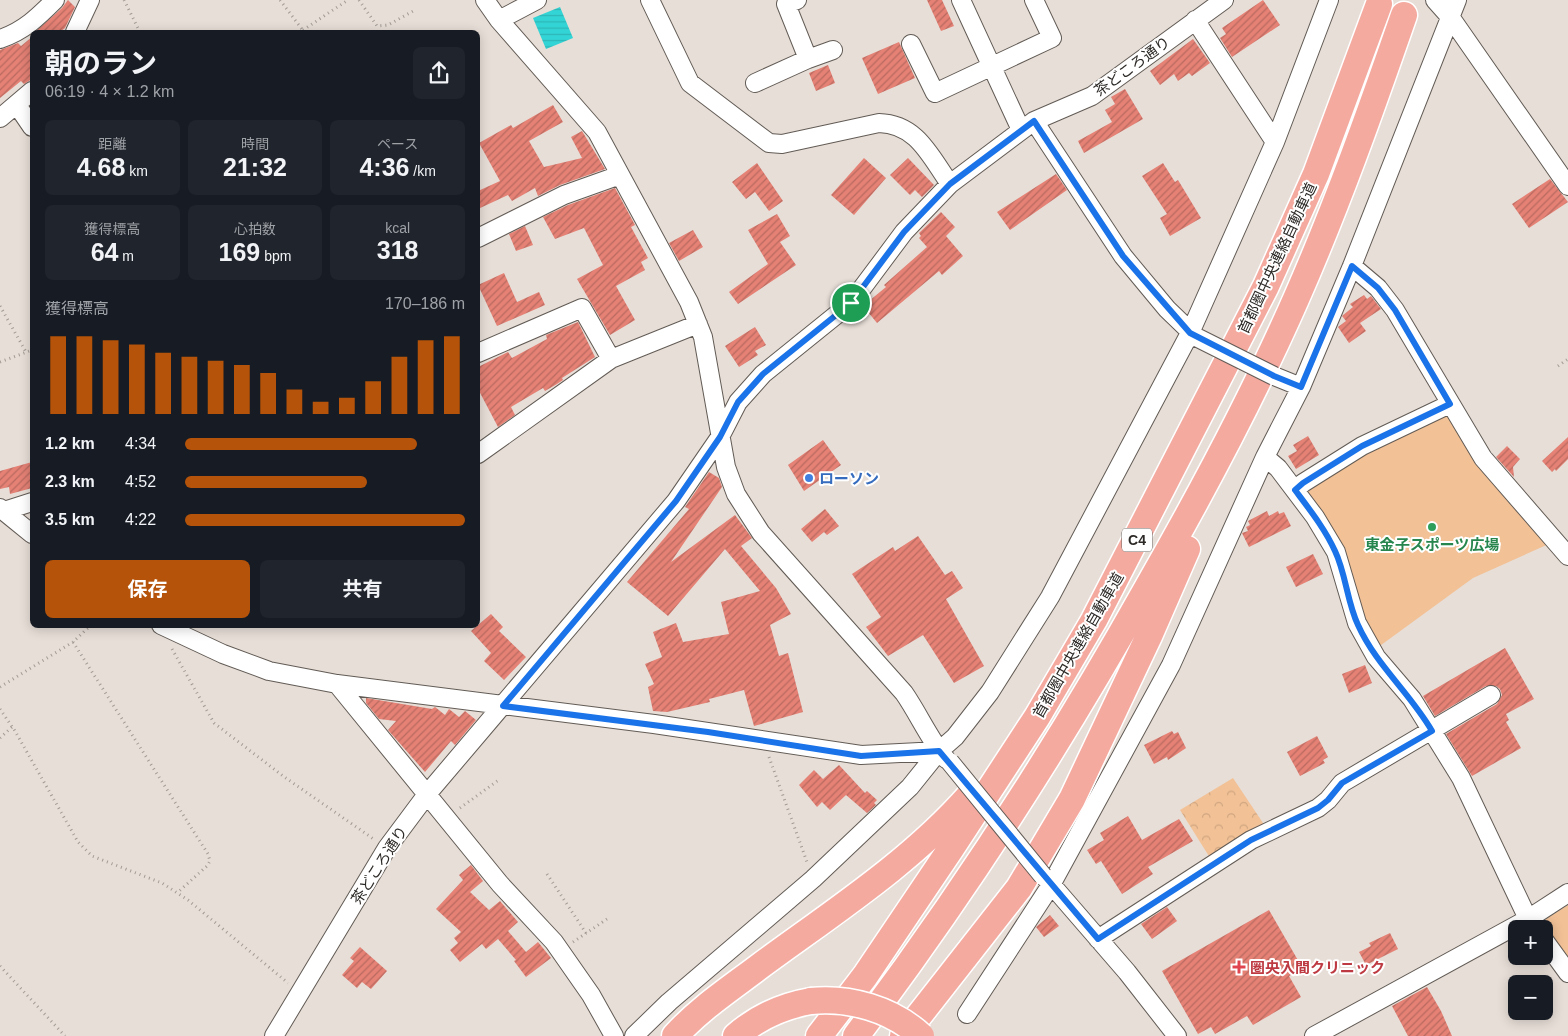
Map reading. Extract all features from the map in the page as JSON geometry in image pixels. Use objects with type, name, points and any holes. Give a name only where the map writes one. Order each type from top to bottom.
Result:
[{"type":"highway","name":"首都圏中央連絡自動車道","points":[[819,1036],[870,968],[1037,718],[1094,620],[1266,286],[1316,174],[1379,4]]},
{"type":"highway","name":"首都圏中央連絡自動車道","points":[[856,1036],[978,866],[1057,743],[1179,533],[1227,442],[1296,299],[1371,109],[1404,14]]},
{"type":"highway","points":[[903,1036],[1019,888],[1072,798],[1149,636],[1296,299]]},
{"type":"highway","points":[[675,1036],[714,1001],[899,863],[944,824],[1037,718]]},
{"type":"highway","points":[[736,1036],[751,1024],[772,1012],[793,1004],[830,999],[855,1003],[886,1013],[921,1036]]},
{"type":"street","points":[[0,38],[16,34],[29,25],[55,0]]},
{"type":"street","points":[[76,30],[90,0]]},
{"type":"street","points":[[485,0],[499,20],[579,110],[596,132],[688,302],[703,337],[726,467],[736,494],[760,534],[904,693],[944,757],[1098,939],[1177,1036]]},
{"type":"street","points":[[499,20],[537,0]]},
{"type":"street","points":[[650,0],[690,83],[769,143],[782,144],[879,122],[894,123],[907,129],[922,143],[950,184]]},
{"type":"street","points":[[961,0],[992,66],[1027,125],[1123,256],[1194,336],[1274,376],[1301,387]]},
{"type":"street","points":[[911,44],[935,93],[1052,38],[1034,0]]},
{"type":"street","name":"茶どころ通り","points":[[274,1036],[387,848],[428,793],[676,501],[720,437],[738,402],[763,374],[851,303],[904,232],[950,184],[1027,125],[1092,96],[1224,0]]},
{"type":"street","points":[[634,1036],[669,1002],[813,879],[944,757],[955,737],[990,692],[1050,597],[1194,336],[1275,142],[1329,0]]},
{"type":"street","points":[[1435,0],[1451,18],[1568,186]]},
{"type":"street","points":[[967,1014],[1047,881],[1171,665],[1265,457],[1301,387],[1352,266],[1457,0]]},
{"type":"street","points":[[789,2],[808,59]]},
{"type":"street","points":[[1195,20],[1275,142]]},
{"type":"street","points":[[755,83],[833,50]]},
{"type":"street","points":[[0,118],[30,93]]},
{"type":"street","points":[[17,105],[30,124]]},
{"type":"street","points":[[480,237],[564,195],[620,174]]},
{"type":"street","points":[[1352,266],[1378,288],[1395,310],[1490,469],[1568,556]]},
{"type":"street","points":[[480,352],[582,308],[611,359]]},
{"type":"street","points":[[480,453],[611,359],[698,324]]},
{"type":"street","points":[[1295,490],[1362,446],[1450,404]]},
{"type":"street","points":[[1265,457],[1278,468],[1295,490],[1315,517],[1336,552],[1357,623],[1376,657],[1412,700],[1461,778],[1530,920]]},
{"type":"street","points":[[2,510],[30,503]]},
{"type":"street","points":[[2,510],[30,532]]},
{"type":"street","points":[[164,633],[269,671],[337,684],[762,739],[861,756],[944,757]]},
{"type":"street","points":[[337,684],[428,793],[506,891],[560,951],[591,995],[614,1036]]},
{"type":"street","points":[[1098,939],[1251,840],[1318,808],[1328,800],[1342,783],[1432,731],[1491,694]]},
{"type":"street","points":[[1537,920],[1568,894]]},
{"type":"street","points":[[1314,1036],[1508,936]]},
{"type":"street","points":[[1553,952],[1568,973]]},
{"type":"path","points":[[124,0],[139,30]]},
{"type":"path","points":[[280,0],[303,30]]},
{"type":"path","points":[[305,30],[348,0]]},
{"type":"path","points":[[359,0],[377,26],[388,25],[415,10]]},
{"type":"path","points":[[0,306],[26,352]]},
{"type":"path","points":[[0,362],[30,351]]},
{"type":"path","points":[[1558,366],[1568,359]]},
{"type":"path","points":[[0,687],[73,642],[88,628]]},
{"type":"path","points":[[164,633],[214,724],[282,776],[387,848]]},
{"type":"path","points":[[73,642],[208,854],[210,861],[207,866],[177,893]]},
{"type":"path","points":[[0,710],[12,727],[78,842],[92,856],[162,883],[177,893],[300,993]]},
{"type":"path","points":[[0,738],[12,727]]},
{"type":"path","points":[[762,739],[813,879]]},
{"type":"path","points":[[447,817],[500,779]]},
{"type":"path","points":[[547,874],[586,933]]},
{"type":"path","points":[[560,951],[607,919]]},
{"type":"path","points":[[0,966],[6,975],[65,1036]]},
{"type":"green space","name":"東金子スポーツ広場","points":[[1443,412],[1453,414],[1551,543],[1473,578],[1377,648],[1305,488],[1361,453]]},
{"type":"green space","points":[[1233,778],[1265,826],[1212,861],[1180,810]]},
{"type":"green space","points":[[1568,905],[1568,960],[1553,939],[1553,920],[1546,919]]},
{"type":"water","points":[[560,7],[573,38],[546,49],[533,18]]},
{"type":"building","points":[[68,0],[75,7],[65,28],[62,30],[37,30],[62,8]]},
{"type":"building","points":[[927,0],[942,0],[954,26],[941,31]]},
{"type":"building","points":[[1263,0],[1280,25],[1232,57],[1220,38],[1226,34],[1222,28]]},
{"type":"building","points":[[30,39],[30,80],[24,84],[21,81],[0,98],[0,50],[18,43],[21,46]]},
{"type":"building","points":[[1193,39],[1210,63],[1192,76],[1189,73],[1178,81],[1174,74],[1160,85],[1150,71]]},
{"type":"building","points":[[899,42],[915,78],[878,94],[862,58]]},
{"type":"building","points":[[828,65],[835,83],[816,91],[809,73]]},
{"type":"building","points":[[1125,89],[1143,119],[1084,153],[1078,141],[1112,122],[1105,110],[1115,104],[1111,97]]},
{"type":"building","points":[[553,105],[563,122],[529,141],[544,167],[582,158],[571,137],[582,131],[605,169],[560,185],[538,196],[535,188],[512,201],[508,195],[480,208],[480,190],[500,181],[480,142],[511,125],[513,128]]},
{"type":"building","points":[[864,158],[886,178],[854,215],[831,195]]},
{"type":"building","points":[[908,158],[934,185],[922,197],[915,190],[910,195],[890,175]]},
{"type":"building","points":[[757,163],[783,201],[769,211],[755,192],[746,199],[732,182]]},
{"type":"building","points":[[1163,163],[1175,182],[1178,180],[1201,218],[1170,236],[1160,218],[1167,214],[1142,176]]},
{"type":"building","points":[[1056,174],[1067,190],[1010,230],[997,212]]},
{"type":"building","points":[[1550,179],[1568,202],[1529,228],[1512,204]]},
{"type":"building","points":[[615,188],[635,225],[631,227],[648,258],[641,262],[645,270],[616,286],[635,320],[610,335],[577,279],[603,265],[584,228],[555,239],[543,217],[568,205]]},
{"type":"building","points":[[941,212],[955,227],[946,236],[963,256],[942,275],[939,271],[877,323],[863,306],[886,287],[884,285],[927,247],[919,238],[921,236],[919,233]]},
{"type":"building","points":[[777,214],[790,236],[780,242],[796,265],[738,304],[729,292],[768,264],[748,230]]},
{"type":"building","points":[[525,226],[533,245],[516,251],[509,234]]},
{"type":"building","points":[[693,230],[703,247],[679,261],[669,243]]},
{"type":"building","points":[[504,273],[517,302],[539,292],[545,305],[497,326],[480,289],[480,284]]},
{"type":"building","points":[[1364,295],[1367,299],[1371,296],[1381,309],[1360,323],[1366,331],[1349,343],[1338,327],[1346,321],[1342,316],[1353,307],[1350,304]]},
{"type":"building","points":[[578,322],[595,357],[562,378],[563,380],[557,384],[545,391],[543,388],[511,407],[515,415],[498,427],[480,393],[480,366],[508,352],[512,358],[547,339],[546,335]]},
{"type":"building","points":[[755,327],[766,345],[755,351],[758,355],[739,367],[725,346]]},
{"type":"building","points":[[1308,436],[1319,455],[1296,469],[1288,456],[1297,451],[1293,445]]},
{"type":"building","points":[[1568,437],[1568,459],[1556,471],[1555,469],[1552,472],[1542,461]]},
{"type":"building","name":"ローソン","points":[[823,440],[841,465],[804,491],[788,465]]},
{"type":"building","points":[[1507,446],[1520,459],[1513,467],[1514,477],[1496,457]]},
{"type":"building","points":[[30,463],[30,489],[10,494],[9,487],[0,489],[0,471]]},
{"type":"building","points":[[709,472],[719,478],[722,487],[671,562],[735,515],[752,538],[741,546],[776,588],[791,614],[770,625],[779,656],[788,653],[803,712],[754,726],[744,690],[709,699],[710,702],[667,712],[653,711],[648,687],[654,684],[645,664],[662,657],[653,632],[676,623],[683,642],[729,634],[721,602],[760,591],[725,549],[668,616],[627,582],[689,509],[685,507]]},
{"type":"building","points":[[825,509],[839,526],[827,535],[824,532],[812,542],[801,529]]},
{"type":"building","points":[[1267,511],[1269,516],[1278,511],[1279,514],[1284,512],[1291,526],[1249,547],[1242,533],[1248,531],[1246,527],[1250,525],[1248,521]]},
{"type":"building","points":[[918,536],[945,575],[952,571],[963,588],[946,599],[984,666],[954,683],[923,635],[888,656],[866,627],[881,617],[852,574],[893,547],[895,551]]},
{"type":"building","points":[[1313,554],[1323,574],[1296,587],[1286,567]]},
{"type":"building","points":[[491,614],[503,627],[499,631],[526,657],[504,680],[484,661],[491,653],[471,631],[475,628],[480,628],[480,623]]},
{"type":"building","points":[[1505,648],[1534,699],[1506,714],[1509,720],[1506,722],[1521,748],[1472,776],[1446,734],[1497,704],[1502,695],[1500,689],[1496,686],[1486,686],[1435,716],[1423,696]]},
{"type":"building","points":[[1365,665],[1372,683],[1349,693],[1342,674]]},
{"type":"building","points":[[366,698],[432,709],[435,707],[445,715],[449,709],[459,717],[465,711],[476,720],[455,745],[451,741],[425,772],[388,730],[396,721],[379,719],[366,703]]},
{"type":"building","points":[[1172,731],[1174,734],[1178,732],[1186,748],[1168,760],[1167,757],[1154,764],[1144,745]]},
{"type":"building","points":[[1317,736],[1328,757],[1323,760],[1325,763],[1300,776],[1287,752]]},
{"type":"building","points":[[839,765],[865,793],[867,791],[877,800],[874,803],[876,805],[867,813],[846,795],[830,810],[822,802],[817,807],[799,785],[814,770],[823,779]]},
{"type":"building","points":[[1128,816],[1142,840],[1179,819],[1193,841],[1148,867],[1153,874],[1122,894],[1101,861],[1096,864],[1087,850],[1104,840],[1100,833]]},
{"type":"building","points":[[471,865],[483,881],[470,892],[489,910],[500,901],[518,922],[508,931],[526,952],[538,942],[551,958],[526,977],[514,961],[516,960],[498,939],[486,949],[482,944],[460,962],[450,950],[458,943],[454,938],[461,932],[436,909],[463,880],[459,875]]},
{"type":"building","points":[[1167,907],[1177,921],[1152,939],[1141,924]]},
{"type":"building","points":[[1269,910],[1303,969],[1289,976],[1301,997],[1253,1025],[1247,1016],[1215,1034],[1211,1027],[1198,1034],[1162,971]]},
{"type":"building","points":[[1050,915],[1059,926],[1044,937],[1036,927]]},
{"type":"building","points":[[1390,933],[1398,949],[1366,965],[1359,952],[1371,946],[1369,943]]},
{"type":"building","points":[[360,947],[387,971],[371,989],[362,982],[357,988],[342,975],[354,961],[350,958]]},
{"type":"building","points":[[1427,987],[1441,1011],[1452,1036],[1408,1036],[1392,1006]]},
{"type":"place","name":"ローソン","points":[[809,478]]},
{"type":"place","name":"東金子スポーツ広場","points":[[1432,527]]},
{"type":"place","name":"圏央入間クリニック","points":[[1239,967]]},
{"type":"route","points":[[1034,121],[1123,256],[1167,309],[1190,333],[1274,376],[1301,387],[1352,266],[1378,288],[1395,310],[1419,348],[1450,404],[1362,446],[1295,490],[1315,517],[1336,552],[1357,623],[1376,657],[1412,700],[1432,731],[1342,783],[1328,800],[1318,808],[1251,840],[1098,939],[939,751],[861,756],[762,739],[503,706],[676,501],[720,437],[738,402],[763,374],[851,303],[904,232],[950,184],[1034,121]]}]
